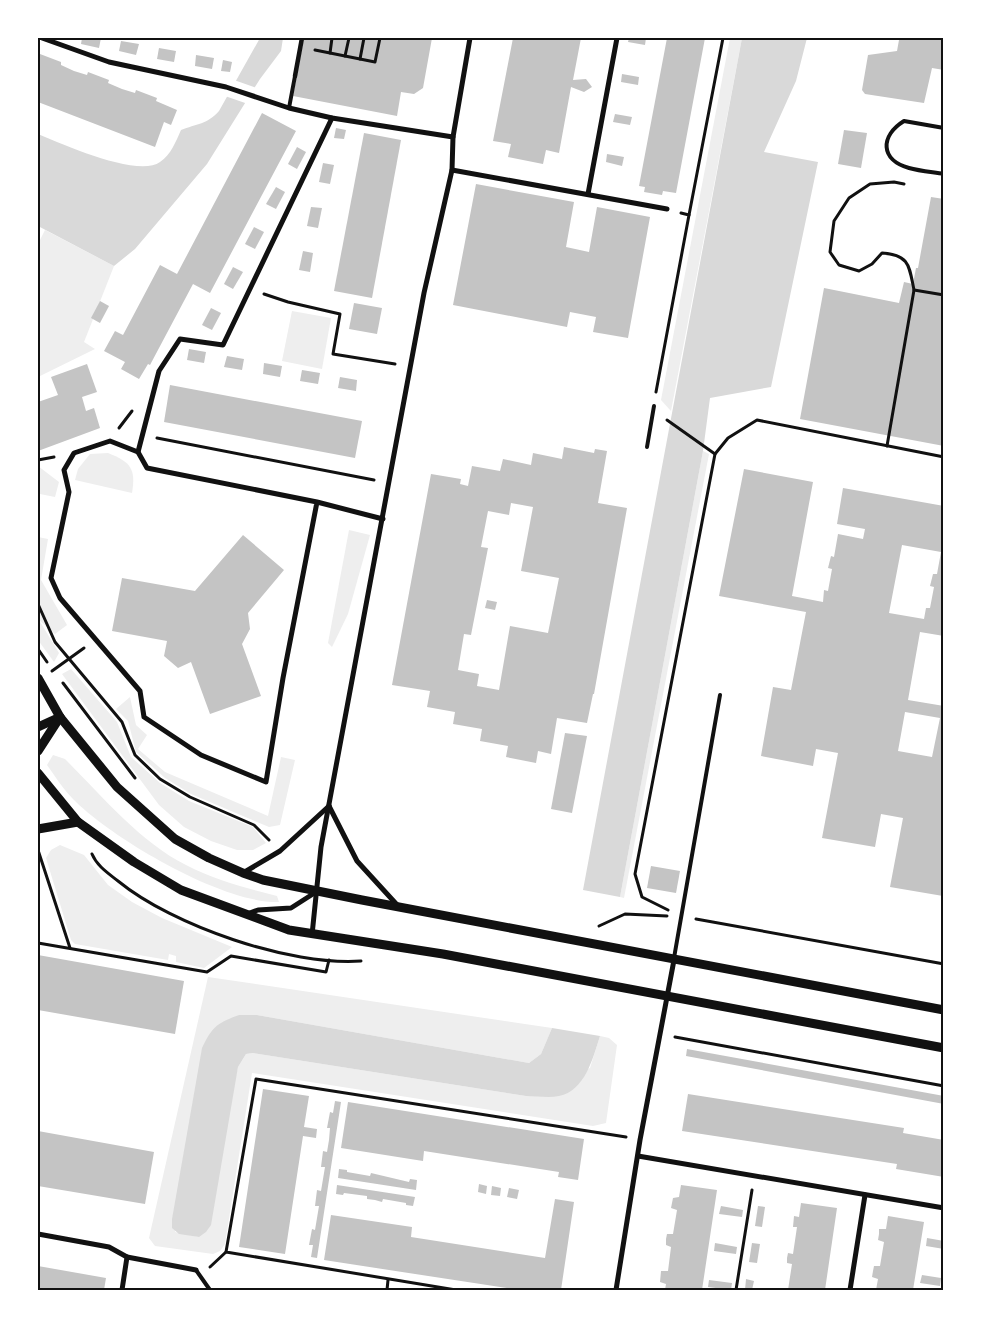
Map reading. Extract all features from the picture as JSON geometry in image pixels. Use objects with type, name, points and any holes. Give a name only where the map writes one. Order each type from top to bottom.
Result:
[{"type":"street","points":[[42,38],[109,62],[226,87],[288,108],[332,118],[453,138]]},
{"type":"street","points":[[294,76],[302,38]]},
{"type":"street","points":[[312,935],[320,847],[390,483],[424,293],[452,170],[453,138],[470,38]]},
{"type":"street","points":[[588,194],[617,38]]},
{"type":"street","points":[[138,452],[159,372],[180,339],[223,344],[332,118]]},
{"type":"street","points":[[452,170],[667,209]]},
{"type":"street","points":[[318,502],[283,678],[266,782],[201,755],[144,717],[140,691],[94,641],[60,598],[51,578],[69,492],[64,470],[74,453],[110,441],[138,452],[147,468],[318,502],[383,520]]},
{"type":"street","points":[[38,679],[60,717],[116,787],[175,839],[209,858],[243,873],[263,880],[317,891],[944,1010]]},
{"type":"street","points":[[38,726],[60,717]]},
{"type":"street","points":[[38,751],[60,717]]},
{"type":"street","points":[[38,773],[78,822],[134,862],[181,890],[244,915],[289,930],[443,954],[944,1048]]},
{"type":"street","points":[[243,873],[280,851],[329,806]]},
{"type":"street","points":[[329,806],[357,862],[399,907]]},
{"type":"street","points":[[38,829],[78,822]]},
{"type":"street","points":[[244,915],[258,910],[291,908],[317,891]]},
{"type":"street","points":[[616,1290],[640,1140],[674,960]]},
{"type":"street","points":[[638,1156],[944,1208]]},
{"type":"street","points":[[850,1290],[865,1195]]},
{"type":"street","points":[[38,1234],[109,1247],[127,1256],[196,1270]]},
{"type":"street","points":[[122,1290],[127,1256]]},
{"type":"lane","points":[[288,108],[294,76]]},
{"type":"lane","points":[[944,128],[904,121],[887,136],[886,148],[892,158],[907,168],[944,174]]},
{"type":"lane","points":[[647,447],[654,406]]},
{"type":"lane","points":[[674,960],[720,695]]},
{"type":"lane","points":[[196,1270],[210,1290]]},
{"type":"path","points":[[330,53],[332,38]]},
{"type":"path","points":[[345,56],[349,38]]},
{"type":"path","points":[[360,59],[364,38]]},
{"type":"path","points":[[315,44],[314,50],[375,62],[380,38]]},
{"type":"path","points":[[714,452],[661,416],[654,406],[723,38]]},
{"type":"path","points":[[887,446],[914,290],[908,263],[896,254],[882,253],[872,264],[858,271],[839,265],[830,252],[834,221],[849,198],[870,184],[894,182],[912,186]]},
{"type":"path","points":[[667,209],[689,215]]},
{"type":"path","points":[[249,289],[288,302],[340,314],[333,354],[411,367]]},
{"type":"path","points":[[914,290],[944,295]]},
{"type":"path","points":[[682,917],[642,897],[636,874],[714,452],[728,438],[757,420],[944,456]]},
{"type":"path","points":[[142,436],[390,483]]},
{"type":"path","points":[[38,604],[56,642],[68,659],[122,722],[135,755],[160,779],[190,797],[254,825],[280,851]]},
{"type":"path","points":[[38,679],[94,641]]},
{"type":"path","points":[[38,649],[119,754],[138,782]]},
{"type":"path","points":[[38,850],[70,948]]},
{"type":"path","points":[[568,939],[625,914],[682,917],[944,964]]},
{"type":"path","points":[[38,942],[207,972],[231,956],[326,972],[329,960]]},
{"type":"path","points":[[659,1034],[944,1086]]},
{"type":"path","points":[[456,1290],[226,1252],[256,1079],[640,1140]]},
{"type":"path","points":[[736,1290],[754,1176]]},
{"type":"path","points":[[387,1290],[388,1280]]},
{"type":"shaded area","points":[[260,38],[283,38],[281,51],[260,79],[207,164],[135,249],[114,266],[38,226],[38,134],[118,163],[149,166],[160,162],[170,152],[181,130],[206,121],[219,111]]},
{"type":"shaded area","points":[[730,38],[742,38],[671,411],[661,400]]},
{"type":"shaded area","points":[[742,38],[807,38],[796,81],[764,152],[818,162],[771,387],[710,398],[703,451],[620,897],[583,890]]},
{"type":"shaded area","points":[[45,230],[114,266],[84,342],[95,349],[38,377],[38,244]]},
{"type":"shaded area","points":[[292,311],[331,318],[322,369],[282,361]]},
{"type":"shaded area","points":[[703,451],[709,454],[624,898],[620,897]]},
{"type":"shaded area","points":[[108,453],[127,463],[130,467],[133,478],[132,493],[75,480],[78,469],[90,454]]},
{"type":"shaded area","points":[[38,466],[59,482],[55,497],[40,494],[38,507]]},
{"type":"shaded area","points":[[349,530],[370,535],[348,614],[332,647],[328,643]]},
{"type":"shaded area","points":[[38,537],[48,539],[41,580],[67,625],[55,634],[39,620],[59,653],[54,662],[38,640]]},
{"type":"shaded area","points":[[71,669],[117,722],[131,757],[160,783],[189,801],[253,827],[266,843],[253,850],[237,850],[211,841],[184,827],[159,805],[62,674]]},
{"type":"shaded area","points":[[130,697],[136,725],[147,735],[138,749],[165,772],[268,816],[281,757],[295,760],[280,825],[269,827],[191,794],[165,778],[136,752],[128,721],[116,709]]},
{"type":"shaded area","points":[[53,755],[65,759],[137,831],[169,855],[208,875],[242,887],[277,896],[279,902],[256,900],[199,881],[169,866],[113,832],[90,815],[62,787],[47,765]]},
{"type":"shaded area","points":[[60,845],[84,855],[108,885],[132,902],[162,918],[232,947],[204,968],[176,962],[176,956],[169,954],[168,960],[75,944],[71,940],[46,858],[51,850]]},
{"type":"shaded area","points":[[208,977],[552,1028],[541,1054],[529,1063],[257,1015],[239,1015],[175,1232],[199,1237],[238,1067],[246,1054],[253,1053],[526,1096],[590,1068],[600,1036],[609,1038],[617,1045],[606,1123],[593,1126],[252,1073],[225,1244],[220,1251],[213,1254],[155,1246],[149,1238]]},
{"type":"shaded area","points":[[239,1015],[257,1015],[529,1063],[541,1054],[552,1028],[600,1036],[591,1063],[582,1081],[568,1093],[551,1097],[526,1096],[253,1053],[246,1054],[238,1067],[211,1225],[199,1237],[179,1234],[172,1228],[172,1219],[202,1048],[212,1030],[220,1023]]},
{"type":"pier","points":[[234,80],[257,88],[248,104],[225,96]]},
{"type":"building","points":[[82,38],[101,38],[99,48],[81,44]]},
{"type":"building","points":[[304,38],[432,38],[423,88],[414,94],[401,92],[397,116],[293,96]]},
{"type":"building","points":[[513,38],[581,38],[573,80],[586,79],[592,87],[584,92],[571,87],[559,153],[546,150],[543,164],[508,157],[511,144],[493,141]]},
{"type":"building","points":[[629,38],[646,38],[645,45],[628,42]]},
{"type":"building","points":[[667,38],[705,38],[676,193],[663,191],[662,195],[644,192],[645,187],[639,186]]},
{"type":"building","points":[[890,38],[944,38],[944,70],[932,68],[924,103],[865,94],[862,90],[868,55],[897,51],[899,40]]},
{"type":"building","points":[[121,41],[139,44],[136,55],[119,51]]},
{"type":"building","points":[[159,48],[176,51],[174,62],[157,59]]},
{"type":"building","points":[[40,54],[61,62],[61,65],[74,71],[87,75],[88,72],[109,80],[108,83],[122,89],[135,93],[136,90],[157,98],[156,101],[177,110],[171,125],[164,122],[155,147],[38,102],[38,56]]},
{"type":"building","points":[[196,55],[214,58],[212,69],[195,66]]},
{"type":"building","points":[[223,60],[232,62],[230,72],[221,71]]},
{"type":"building","points":[[622,74],[639,77],[638,85],[621,82]]},
{"type":"building","points":[[262,113],[296,131],[210,293],[193,284],[150,365],[148,364],[139,379],[121,369],[125,362],[104,351],[115,331],[123,335],[160,265],[177,274]]},
{"type":"building","points":[[615,114],[632,117],[630,125],[613,122]]},
{"type":"building","points":[[336,128],[346,130],[344,139],[334,138]]},
{"type":"building","points":[[844,130],[867,133],[861,168],[838,164]]},
{"type":"building","points":[[364,133],[401,140],[372,298],[334,291]]},
{"type":"building","points":[[297,147],[306,152],[297,169],[288,164]]},
{"type":"building","points":[[607,154],[624,157],[622,166],[606,162]]},
{"type":"building","points":[[323,163],[334,165],[330,184],[319,182]]},
{"type":"building","points":[[476,184],[574,202],[566,247],[589,252],[597,207],[650,217],[628,338],[593,332],[596,317],[570,312],[567,327],[453,305]]},
{"type":"building","points":[[276,187],[285,192],[276,209],[266,204]]},
{"type":"building","points":[[931,197],[944,199],[944,446],[800,419],[824,288],[899,303],[904,282],[913,284],[916,268],[918,268]]},
{"type":"building","points":[[311,207],[322,208],[318,228],[307,226]]},
{"type":"building","points":[[254,227],[264,232],[255,249],[245,244]]},
{"type":"building","points":[[303,251],[313,253],[310,272],[299,270]]},
{"type":"building","points":[[233,267],[243,272],[233,289],[224,284]]},
{"type":"building","points":[[100,301],[109,306],[100,323],[91,318]]},
{"type":"building","points":[[354,303],[382,308],[377,334],[349,329]]},
{"type":"building","points":[[211,308],[221,313],[212,330],[202,325]]},
{"type":"building","points":[[189,349],[206,352],[204,363],[187,360]]},
{"type":"building","points":[[227,356],[244,359],[242,370],[224,367]]},
{"type":"building","points":[[264,363],[282,366],[280,377],[263,374]]},
{"type":"building","points":[[87,364],[97,392],[82,397],[86,411],[94,408],[100,428],[38,451],[38,402],[58,395],[51,377]]},
{"type":"building","points":[[302,370],[320,373],[318,384],[300,381]]},
{"type":"building","points":[[340,377],[357,380],[356,391],[338,388]]},
{"type":"building","points":[[170,385],[362,421],[355,458],[164,422]]},
{"type":"building","points":[[564,447],[594,453],[595,449],[607,451],[598,503],[627,508],[594,694],[587,723],[557,718],[551,754],[538,751],[536,763],[506,757],[508,746],[480,741],[482,729],[453,724],[455,712],[427,707],[430,691],[392,685],[431,474],[461,479],[460,484],[468,486],[472,466],[500,471],[503,459],[531,465],[533,453],[562,459]],"holes":[[[511,503],[533,507],[521,571],[559,578],[548,633],[510,626],[499,690],[477,686],[479,674],[458,670],[464,634],[471,635],[488,548],[481,547],[488,511],[509,515]]]},
{"type":"building","points":[[744,469],[813,482],[792,596],[823,602],[824,590],[828,591],[832,569],[828,568],[831,556],[834,557],[838,534],[863,539],[865,529],[837,524],[843,488],[944,506],[944,636],[920,632],[908,700],[944,706],[943,896],[890,887],[903,818],[881,814],[875,847],[822,838],[838,753],[816,749],[813,766],[761,756],[773,687],[791,690],[806,612],[719,596]],"holes":[[[902,545],[941,552],[937,574],[933,574],[930,586],[934,587],[930,608],[926,608],[924,619],[889,613]],[[905,712],[940,718],[932,757],[898,751]]]},
{"type":"building","points":[[243,535],[284,570],[248,613],[250,629],[242,644],[261,696],[210,714],[191,662],[178,668],[164,656],[167,641],[112,631],[122,578],[195,591]]},
{"type":"building","points":[[487,600],[497,602],[495,610],[485,608]]},
{"type":"building","points":[[565,733],[587,736],[572,813],[551,809]]},
{"type":"building","points":[[651,866],[680,871],[676,893],[647,888]]},
{"type":"building","points":[[38,955],[184,981],[175,1034],[38,1010]]},
{"type":"building","points":[[687,1049],[944,1096],[944,1104],[686,1056]]},
{"type":"building","points":[[263,1089],[309,1096],[304,1127],[317,1129],[316,1138],[303,1136],[285,1254],[239,1247]]},
{"type":"building","points":[[688,1094],[904,1128],[903,1133],[944,1140],[944,1177],[896,1169],[897,1164],[682,1131]]},
{"type":"building","points":[[335,1101],[341,1102],[317,1258],[311,1257],[313,1245],[309,1245],[312,1229],[315,1230],[319,1206],[315,1206],[317,1190],[321,1191],[325,1167],[321,1167],[323,1151],[327,1152],[330,1128],[327,1128],[330,1112],[333,1113]]},
{"type":"building","points":[[348,1102],[584,1139],[578,1180],[558,1177],[559,1172],[424,1151],[423,1161],[341,1148]]},
{"type":"building","points":[[38,1131],[154,1152],[145,1204],[38,1186]]},
{"type":"building","points":[[339,1169],[370,1176],[371,1173],[409,1182],[410,1179],[417,1180],[416,1190],[338,1178]]},
{"type":"building","points":[[479,1184],[487,1186],[486,1194],[478,1192]]},
{"type":"building","points":[[337,1185],[415,1197],[413,1206],[383,1199],[382,1202],[367,1199],[367,1196],[344,1193],[343,1195],[336,1194]]},
{"type":"building","points":[[681,1185],[717,1190],[702,1290],[665,1290],[666,1284],[660,1282],[661,1271],[668,1271],[671,1247],[666,1245],[666,1239],[667,1234],[673,1234],[677,1210],[671,1208],[673,1198],[679,1197]]},
{"type":"building","points":[[492,1186],[501,1188],[500,1196],[491,1195]]},
{"type":"building","points":[[509,1188],[519,1190],[517,1199],[507,1197]]},
{"type":"building","points":[[555,1199],[574,1202],[561,1290],[519,1290],[324,1260],[331,1215],[412,1227],[411,1237],[545,1258]]},
{"type":"building","points":[[801,1203],[837,1208],[825,1290],[788,1290],[792,1264],[787,1263],[787,1258],[788,1253],[793,1254],[797,1227],[793,1227],[794,1216],[799,1217]]},
{"type":"building","points":[[721,1206],[743,1210],[742,1217],[719,1214]]},
{"type":"building","points":[[758,1206],[765,1207],[762,1227],[755,1226]]},
{"type":"building","points":[[888,1216],[924,1222],[913,1290],[876,1290],[878,1279],[872,1277],[873,1271],[874,1266],[880,1266],[884,1242],[878,1240],[879,1229],[886,1229]]},
{"type":"building","points":[[927,1238],[944,1241],[944,1249],[926,1246]]},
{"type":"building","points":[[715,1243],[737,1247],[736,1254],[714,1251]]},
{"type":"building","points":[[752,1243],[760,1244],[757,1263],[749,1262]]},
{"type":"building","points":[[38,1266],[106,1278],[104,1290],[38,1290]]},
{"type":"building","points":[[922,1275],[941,1278],[940,1286],[920,1283]]},
{"type":"building","points":[[746,1279],[754,1281],[752,1290],[745,1290]]},
{"type":"building","points":[[709,1280],[732,1283],[731,1290],[708,1287]]}]
